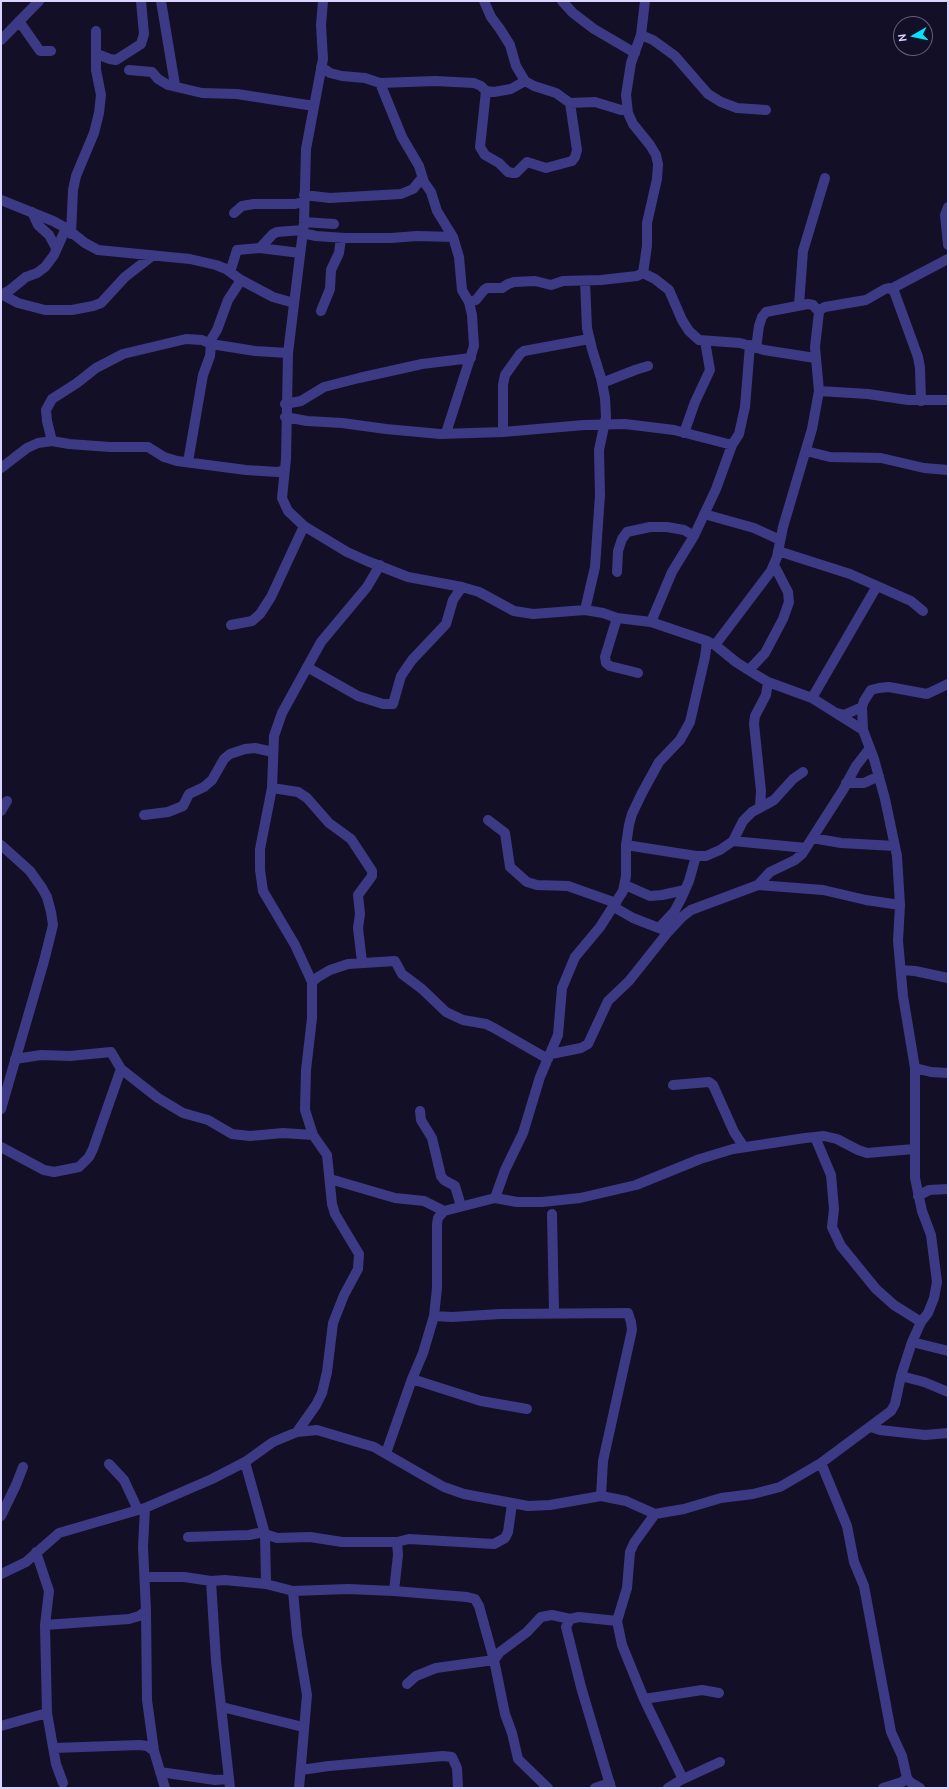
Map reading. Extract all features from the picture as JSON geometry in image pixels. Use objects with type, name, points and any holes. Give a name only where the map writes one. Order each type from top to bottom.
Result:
[{"type":"street","points":[[1,40],[39,1]]},
{"type":"street","points":[[97,54],[116,60],[141,44],[144,34],[141,1]]},
{"type":"street","points":[[161,1],[175,85]]},
{"type":"street","points":[[323,1],[321,20],[322,67],[305,158],[303,228],[288,353],[285,417],[286,459],[282,498],[288,511],[304,526],[347,552],[414,579],[462,586],[479,592],[520,613],[547,614],[585,610],[603,613],[617,618],[651,622],[711,643],[736,662],[768,682],[812,698],[863,730]]},
{"type":"street","points":[[484,1],[491,17],[510,45],[516,66],[525,81],[560,95],[570,102],[595,102],[621,110],[627,110]]},
{"type":"street","points":[[562,1],[573,13],[594,29],[635,53]]},
{"type":"street","points":[[643,273],[647,246],[648,223],[657,179],[658,164],[656,155],[650,144],[633,124],[627,110],[626,103],[627,85],[641,35],[645,1]]},
{"type":"street","points":[[19,21],[40,51],[51,51]]},
{"type":"street","points":[[96,31],[96,70],[101,95],[99,113],[96,126],[76,176],[68,231],[45,267],[37,273],[26,277],[2,295],[18,302],[45,310],[72,310],[93,306],[101,303],[125,277],[152,256]]},
{"type":"street","points":[[641,35],[653,40],[676,56],[708,94],[721,102],[737,108],[766,110]]},
{"type":"street","points":[[322,67],[330,73],[342,76],[365,78],[380,83],[474,83],[481,86],[486,91],[511,89],[525,81]]},
{"type":"street","points":[[129,70],[152,72],[163,83],[202,93],[238,94],[314,106]]},
{"type":"street","points":[[380,83],[402,137],[418,166],[422,178],[431,192],[437,211],[453,237],[459,257],[462,290],[469,302],[472,315],[474,346],[446,433]]},
{"type":"street","points":[[486,91],[481,150],[485,155],[499,163],[508,172],[512,173],[516,173],[527,162],[546,168],[572,161],[577,150],[570,102]]},
{"type":"street","points":[[234,213],[242,206],[254,204],[295,204],[304,198],[401,194],[412,189],[422,178]]},
{"type":"street","points":[[799,305],[803,251],[825,178]]},
{"type":"street","points":[[1,200],[32,212],[68,231],[98,250],[200,260],[216,265],[230,272],[241,280],[273,297],[294,303]]},
{"type":"street","points":[[948,207],[945,216],[948,245]]},
{"type":"street","points":[[32,212],[38,225],[49,235],[56,248]]},
{"type":"street","points":[[260,248],[275,233],[334,224]]},
{"type":"street","points":[[303,228],[316,236],[341,238],[453,237]]},
{"type":"street","points":[[321,311],[330,289],[331,270],[339,253],[341,238]]},
{"type":"street","points":[[230,272],[238,250],[260,248],[300,253]]},
{"type":"street","points":[[496,1198],[509,1162],[523,1133],[540,1077],[559,1026],[559,1005],[562,988],[572,962],[615,905],[625,885],[626,845],[629,825],[642,793],[659,762],[680,740],[690,722],[705,657],[711,643],[774,565],[812,429],[819,391],[816,358],[816,334],[819,312],[825,307],[858,302],[885,289],[891,289],[948,259]]},
{"type":"street","points":[[469,302],[476,300],[487,288],[502,288],[514,282],[535,281],[551,286],[563,281],[636,276],[643,273],[655,279],[666,288],[689,332],[698,340],[740,342],[753,346],[816,358]]},
{"type":"street","points":[[188,462],[203,375],[210,356],[210,343],[217,330],[228,300],[241,280]]},
{"type":"street","points":[[585,280],[589,339],[605,398],[605,424],[599,450],[600,495],[595,567],[585,610]]},
{"type":"street","points":[[891,289],[895,293],[918,357],[920,368],[921,400]]},
{"type":"street","points":[[651,622],[672,572],[694,536],[732,445],[739,434],[745,407],[753,346],[762,317],[766,312],[799,305],[813,305],[819,312]]},
{"type":"street","points":[[52,441],[46,410],[52,399],[77,383],[96,368],[123,354],[176,341],[196,339],[255,351],[288,353]]},
{"type":"street","points":[[503,432],[503,385],[505,375],[520,354],[524,351],[589,339]]},
{"type":"street","points":[[684,433],[695,402],[710,370],[705,341]]},
{"type":"street","points":[[286,404],[301,400],[324,387],[359,378],[422,364],[471,358]]},
{"type":"street","points":[[602,383],[648,366]]},
{"type":"street","points":[[819,391],[868,394],[895,399],[948,400]]},
{"type":"street","points":[[285,417],[307,421],[363,425],[386,429],[446,433],[503,432],[605,424],[635,425],[684,433],[732,445]]},
{"type":"street","points":[[1,468],[27,448],[38,443],[52,441],[69,444],[110,447],[148,447],[164,457],[188,462],[246,470],[278,472],[284,470]]},
{"type":"street","points":[[806,451],[830,457],[882,458],[924,468],[948,470]]},
{"type":"street","points":[[704,514],[754,528],[780,540]]},
{"type":"street","points":[[231,625],[252,621],[260,614],[270,597],[304,526]]},
{"type":"street","points":[[617,572],[618,551],[624,534],[627,532],[645,528],[667,527],[684,530],[694,536]]},
{"type":"street","points":[[778,551],[850,574],[911,601],[923,611]]},
{"type":"street","points":[[297,1432],[316,1405],[322,1393],[327,1372],[333,1323],[360,1262],[357,1248],[339,1223],[335,1214],[332,1204],[327,1155],[313,1135],[305,1110],[306,1070],[312,1018],[312,982],[295,945],[266,897],[262,884],[260,850],[272,788],[273,752],[277,724],[321,642],[367,587],[380,565]]},
{"type":"street","points":[[749,670],[765,653],[783,619],[789,602],[788,592],[774,565]]},
{"type":"street","points":[[307,667],[358,696],[383,704],[393,704],[401,676],[412,660],[446,624],[453,600],[462,586]]},
{"type":"street","points":[[812,698],[877,586]]},
{"type":"street","points":[[617,618],[605,657],[606,663],[610,666],[638,673]]},
{"type":"street","points":[[760,807],[761,791],[754,724],[755,716],[766,695],[768,682]]},
{"type":"street","points":[[1,1574],[26,1562],[59,1533],[142,1509],[212,1479],[245,1462],[272,1442],[297,1432],[317,1430],[374,1447],[444,1487],[464,1494],[528,1506],[550,1505],[601,1496],[626,1501],[655,1514],[684,1509],[721,1498],[753,1494],[780,1487],[820,1464],[871,1427],[891,1410],[895,1404],[901,1376],[912,1342],[920,1322],[928,1313],[934,1298],[936,1282],[931,1235],[918,1196],[914,1178],[915,1068],[903,996],[898,941],[900,878],[896,846],[879,776],[863,730],[862,707],[871,690],[878,688],[889,687],[927,694],[948,684]]},
{"type":"street","points":[[837,713],[844,715],[862,707]]},
{"type":"street","points":[[144,815],[168,812],[183,806],[190,794],[204,787],[212,780],[224,759],[230,754],[245,749],[255,748],[273,752]]},
{"type":"street","points":[[758,885],[770,872],[795,860],[806,848],[856,766],[870,748]]},
{"type":"street","points":[[626,845],[696,856],[706,856],[720,850],[733,841],[743,821],[760,807],[774,800],[793,779],[804,772]]},
{"type":"street","points":[[846,783],[864,783],[879,776]]},
{"type":"street","points":[[272,788],[298,792],[307,798],[326,820],[351,839],[372,871],[372,876],[358,895],[360,914],[358,928],[362,962]]},
{"type":"street","points":[[1,811],[7,801]]},
{"type":"street","points":[[488,820],[505,833],[510,867],[527,882],[536,886],[568,886],[615,905],[633,918],[664,930]]},
{"type":"street","points":[[812,838],[841,844],[896,846]]},
{"type":"street","points":[[733,841],[806,848]]},
{"type":"street","points":[[1,845],[30,872],[42,888],[51,912],[53,925],[1,1109]]},
{"type":"street","points":[[312,982],[318,977],[336,968],[348,964],[395,961],[402,974],[422,989],[446,1012],[463,1020],[472,1023],[486,1024],[549,1056],[581,1048],[588,1044],[608,1001],[629,981],[664,930],[685,890],[696,856]]},
{"type":"street","points":[[625,885],[650,896],[685,890]]},
{"type":"street","points":[[664,930],[691,910],[758,885],[823,890],[872,901],[900,905]]},
{"type":"street","points":[[901,970],[915,971],[948,978]]},
{"type":"street","points":[[15,1059],[41,1055],[111,1052],[115,1055],[121,1069],[158,1098],[183,1114],[208,1120],[232,1134],[250,1136],[283,1133],[313,1135]]},
{"type":"street","points":[[915,1068],[931,1072],[948,1073]]},
{"type":"street","points":[[1,1147],[44,1170],[54,1172],[79,1167],[89,1157],[93,1149],[121,1069]]},
{"type":"street","points":[[673,1085],[708,1082],[713,1085],[734,1132],[744,1147]]},
{"type":"street","points":[[420,1111],[421,1120],[432,1138],[441,1176],[444,1180],[455,1186],[461,1206]]},
{"type":"street","points":[[386,1453],[412,1379],[423,1353],[434,1316],[437,1288],[436,1224],[438,1218],[444,1211],[496,1198],[517,1202],[542,1202],[580,1198],[636,1185],[700,1159],[733,1148],[815,1137],[824,1136],[842,1140],[858,1150],[867,1152],[914,1149]]},
{"type":"street","points":[[815,1137],[832,1175],[834,1209],[832,1227],[842,1246],[876,1289],[894,1304],[920,1322]]},
{"type":"street","points":[[330,1179],[395,1198],[424,1201],[444,1211]]},
{"type":"street","points":[[918,1196],[929,1190],[948,1189]]},
{"type":"street","points":[[552,1214],[554,1312],[552,1314]]},
{"type":"street","points":[[434,1316],[452,1317],[500,1314],[628,1313],[630,1316],[632,1330],[603,1461],[601,1496]]},
{"type":"street","points":[[912,1342],[948,1351]]},
{"type":"street","points":[[901,1376],[924,1382],[948,1392]]},
{"type":"street","points":[[412,1379],[481,1401],[528,1409]]},
{"type":"street","points":[[871,1427],[880,1430],[925,1435],[948,1433]]},
{"type":"street","points":[[245,1462],[264,1533],[266,1584]]},
{"type":"street","points":[[109,1464],[124,1480],[142,1509],[146,1611],[147,1700],[154,1751],[165,1788]]},
{"type":"street","points":[[820,1464],[847,1526],[854,1562],[864,1586],[891,1732],[902,1756],[907,1778],[910,1782],[920,1788]]},
{"type":"street","points":[[1,1515],[16,1485],[23,1466]]},
{"type":"street","points":[[188,1538],[249,1536],[264,1533],[277,1538],[310,1537],[342,1542],[397,1542],[409,1538],[494,1544],[505,1538],[508,1532],[512,1504]]},
{"type":"street","points":[[655,1514],[634,1543],[630,1552],[627,1588],[617,1621],[622,1645],[644,1699],[670,1752],[681,1780]]},
{"type":"street","points":[[394,1591],[398,1555],[397,1542]]},
{"type":"street","points":[[36,1552],[48,1585],[45,1625],[47,1713],[56,1764],[63,1783]]},
{"type":"street","points":[[145,1577],[184,1577],[211,1581],[225,1580],[266,1584],[293,1591],[348,1589],[394,1591],[468,1597],[475,1599],[479,1606],[494,1660],[505,1714],[512,1733],[518,1760],[548,1788]]},
{"type":"street","points":[[160,1772],[216,1780],[229,1784],[216,1661],[211,1581]]},
{"type":"street","points":[[293,1591],[297,1635],[307,1695],[303,1727],[299,1788]]},
{"type":"street","points":[[45,1625],[129,1619],[140,1616],[146,1611]]},
{"type":"street","points":[[407,1684],[416,1676],[436,1668],[494,1660],[500,1652],[527,1632],[541,1617],[552,1615],[570,1618],[579,1617],[617,1621]]},
{"type":"street","points":[[570,1618],[566,1627],[567,1633],[610,1786],[595,1788]]},
{"type":"street","points":[[644,1699],[702,1690],[719,1694]]},
{"type":"street","points":[[222,1707],[303,1727]]},
{"type":"street","points":[[1,1726],[47,1713]]},
{"type":"street","points":[[54,1748],[140,1745],[147,1746],[154,1751]]},
{"type":"street","points":[[301,1770],[329,1766],[443,1756],[452,1757],[457,1768],[458,1788]]},
{"type":"street","points":[[668,1788],[681,1780],[720,1762]]},
{"type":"street","points":[[883,1788],[902,1782],[907,1778]]}]
